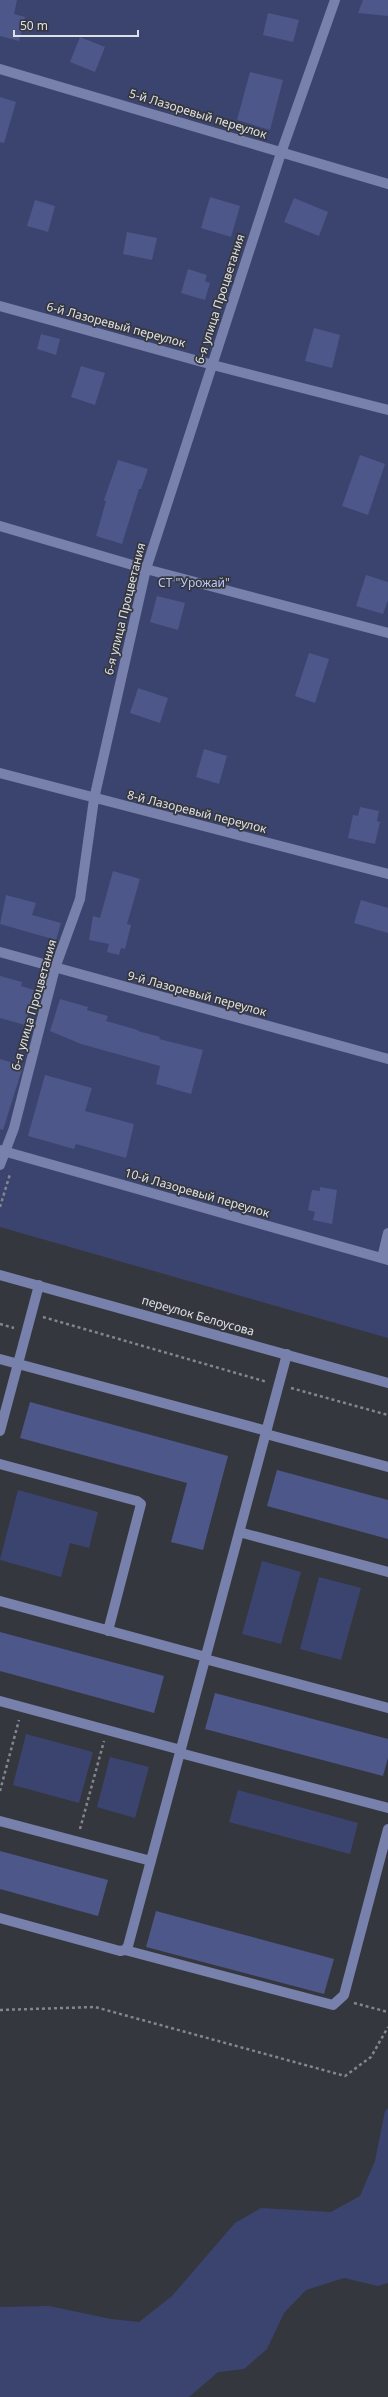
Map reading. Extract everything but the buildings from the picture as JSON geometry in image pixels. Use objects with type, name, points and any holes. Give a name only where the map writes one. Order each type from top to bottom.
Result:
[{"type":"street","name":"6-я улица Процветания","points":[[0,1165],[2,1151],[14,1128],[55,968],[80,899],[94,798],[146,568],[281,153],[335,0]]},
{"type":"street","name":"5-й Лазоревый переулок","points":[[0,69],[388,184]]},
{"type":"street","name":"6-й Лазоревый переулок","points":[[0,306],[213,365],[388,410]]},
{"type":"street","points":[[0,526],[146,568],[388,633]]},
{"type":"street","name":"8-й Лазоревый переулок","points":[[0,773],[388,874]]},
{"type":"street","name":"9-й Лазоревый переулок","points":[[0,952],[388,1059]]},
{"type":"street","name":"10-й Лазоревый переулок","points":[[2,1151],[15,1156],[385,1259]]},
{"type":"street","points":[[385,1259],[388,1233]]},
{"type":"street","name":"переулок Белоусова","points":[[0,1275],[388,1383]]},
{"type":"street","points":[[0,1431],[39,1285]]},
{"type":"street","points":[[125,1950],[181,1751],[287,1354]]},
{"type":"street","points":[[0,1359],[388,1467]]},
{"type":"street","points":[[0,1464],[137,1501],[141,1504],[108,1630]]},
{"type":"street","points":[[239,1532],[388,1572]]},
{"type":"street","points":[[0,1601],[388,1708]]},
{"type":"street","points":[[0,1701],[388,1808]]},
{"type":"street","points":[[0,1821],[151,1861]]},
{"type":"street","points":[[0,1918],[333,2006],[344,1995],[388,1829]]},
{"type":"path","points":[[0,1207],[15,1156]]},
{"type":"path","points":[[31,1314],[388,1416]]},
{"type":"path","points":[[0,1791],[23,1707]]},
{"type":"path","points":[[83,1820],[107,1730]]},
{"type":"path","points":[[340,1999],[388,2012]]},
{"type":"path","points":[[0,2010],[95,2007],[345,2076],[371,2057],[388,2027]]},
{"type":"green space","name":"СТ \"Урожай\"","points":[[0,0],[388,0],[388,1338],[0,1227]]},
{"type":"green space","points":[[18,1490],[98,1512],[89,1548],[70,1543],[61,1577],[0,1560]]},
{"type":"green space","points":[[262,1561],[301,1572],[281,1644],[242,1634]]},
{"type":"green space","points":[[319,1577],[361,1588],[341,1660],[300,1649]]},
{"type":"green space","points":[[26,1734],[93,1752],[79,1803],[13,1785]]},
{"type":"green space","points":[[110,1757],[149,1767],[135,1818],[97,1807]]},
{"type":"green space","points":[[238,1790],[358,1823],[350,1854],[229,1822]]},
{"type":"green space","points":[[388,2108],[388,2283],[378,2286],[344,2278],[306,2290],[284,2313],[267,2349],[244,2369],[218,2372],[189,2397],[0,2397],[0,2307],[49,2306],[111,2319],[139,2322],[172,2296],[235,2223],[261,2208],[331,2212],[360,2196],[375,2161],[385,2111]]}]
